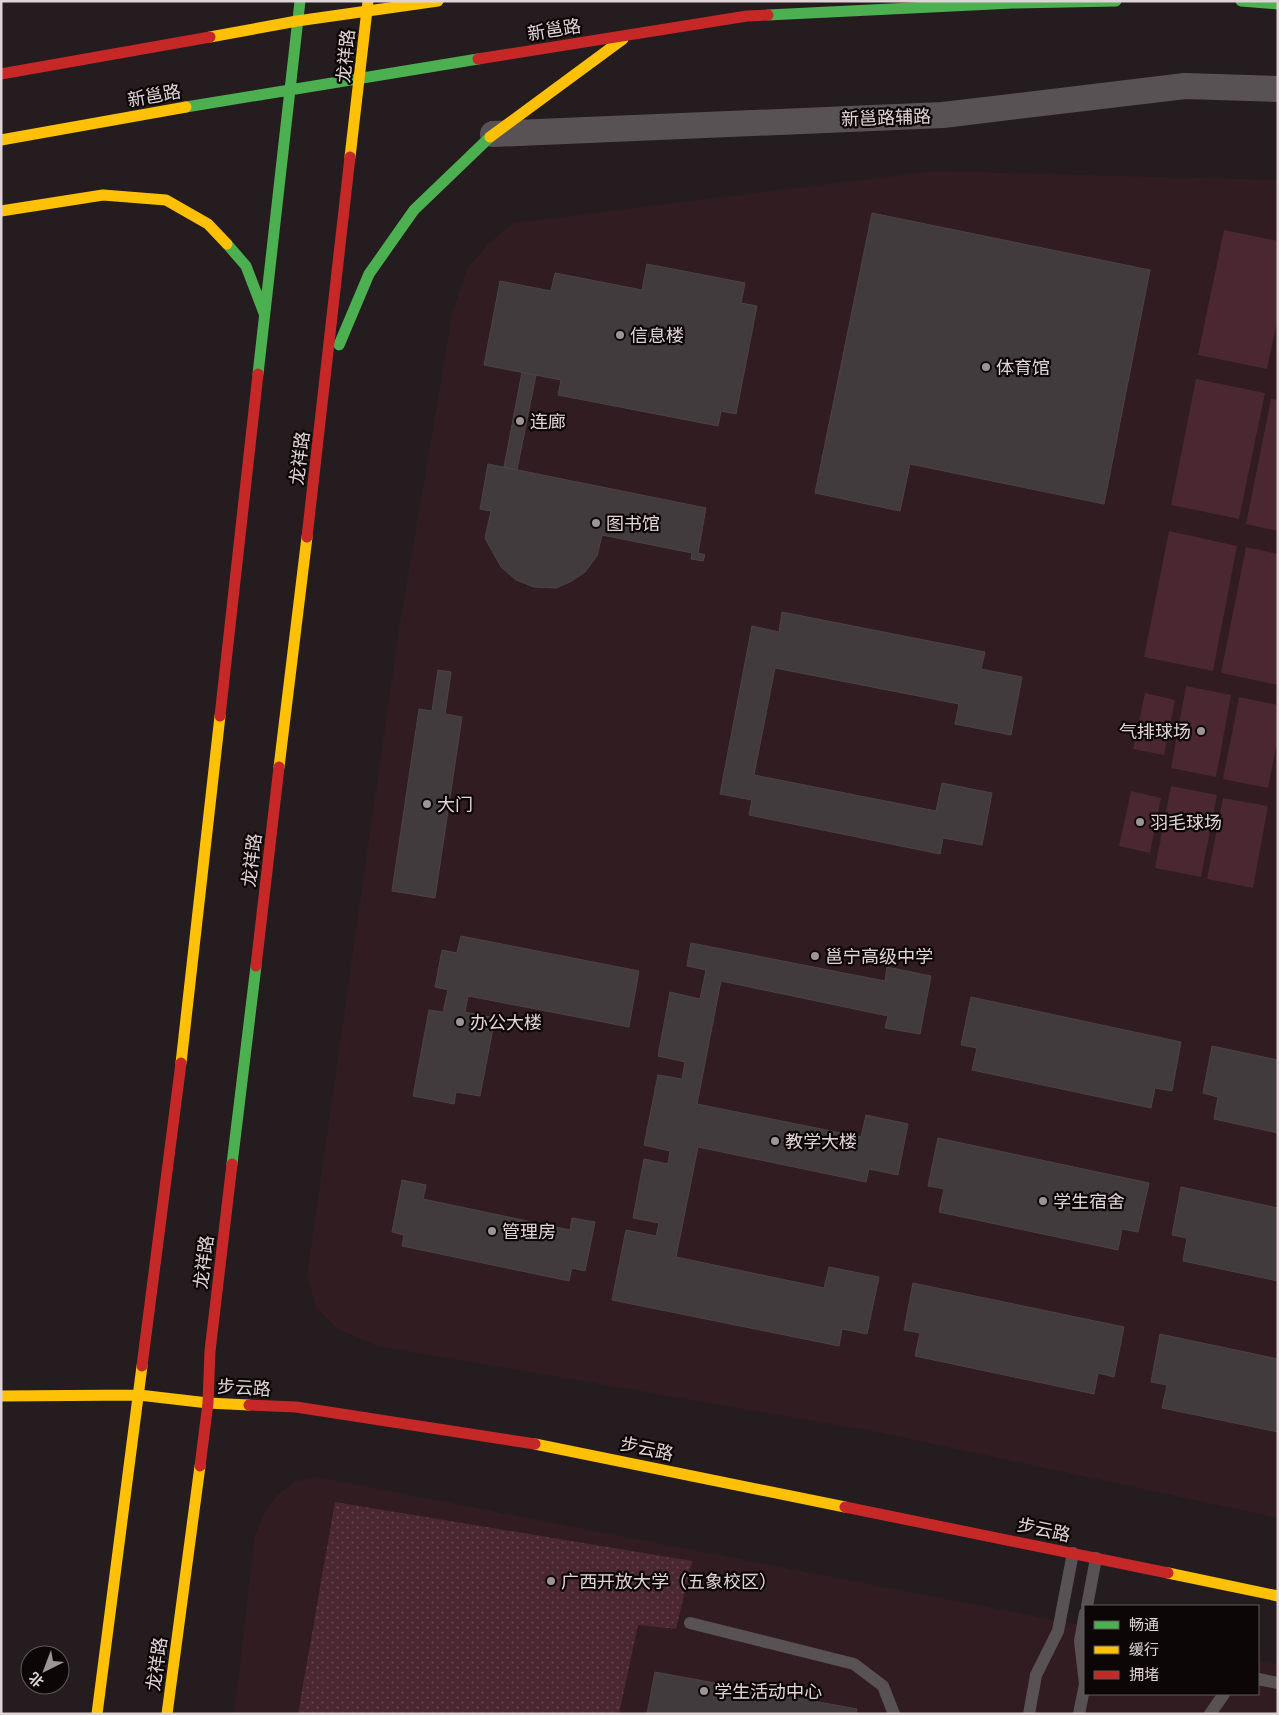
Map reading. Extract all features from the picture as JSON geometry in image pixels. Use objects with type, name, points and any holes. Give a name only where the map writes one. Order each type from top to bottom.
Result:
[{"type":"main road","points":[[97,1714],[175,1116],[300,1]]},
{"type":"main road","points":[[1,74],[297,21],[367,6],[438,1]]},
{"type":"main road","name":"新邕路","points":[[1,140],[291,89],[747,16],[1013,3],[1116,1]]},
{"type":"main road","points":[[1241,1],[1278,4]]},
{"type":"main road","name":"龙祥路","points":[[167,1714],[208,1403],[212,1332],[326,374],[367,6]]},
{"type":"main road","points":[[326,374],[369,274],[414,210],[493,134],[628,35]]},
{"type":"main road","points":[[1,212],[103,195],[166,200],[208,224],[246,266],[266,316]]},
{"type":"main road","name":"步云路","points":[[1,1396],[139,1395],[208,1403],[296,1407],[571,1450],[1278,1596]]},
{"type":"street","name":"新邕路辅路","points":[[493,134],[943,115],[1185,86],[1278,89]]},
{"type":"lane","points":[[1029,1714],[1036,1676],[1058,1631],[1074,1554]]},
{"type":"lane","points":[[1086,1605],[1096,1558]]},
{"type":"lane","points":[[1084,1619],[1080,1641],[1084,1675]]},
{"type":"lane","points":[[690,1623],[854,1664],[883,1686],[894,1714]]},
{"type":"lane","points":[[1259,1679],[1278,1683]]},
{"type":"lane","points":[[1079,1714],[1084,1689]]},
{"type":"lane","points":[[1210,1714],[1223,1695]]},
{"type":"shaded area","name":"邕宁高级中学","points":[[935,171],[1278,180],[1278,1518],[872,1431],[378,1346],[338,1329],[316,1307],[307,1276],[398,636],[452,314],[467,269],[487,245],[513,223]]},
{"type":"shaded area","points":[[1224,230],[1278,241],[1278,317],[1267,369],[1198,355]]},
{"type":"shaded area","points":[[1196,379],[1265,393],[1239,519],[1171,505]]},
{"type":"shaded area","points":[[1271,399],[1278,400],[1278,531],[1246,524]]},
{"type":"shaded area","points":[[1169,531],[1237,546],[1213,671],[1144,657]]},
{"type":"shaded area","points":[[1246,547],[1278,554],[1278,685],[1221,673]]},
{"type":"shaded area","name":"气排球场","points":[[1186,686],[1231,695],[1216,777],[1171,768]]},
{"type":"shaded area","points":[[1145,693],[1175,700],[1164,755],[1133,749]]},
{"type":"shaded area","points":[[1239,697],[1278,705],[1278,738],[1268,788],[1223,779]]},
{"type":"shaded area","points":[[1171,786],[1217,795],[1201,877],[1155,868]]},
{"type":"shaded area","name":"羽毛球场","points":[[1131,791],[1161,798],[1150,853],[1119,846]]},
{"type":"shaded area","points":[[1223,798],[1268,806],[1253,888],[1207,879]]},
{"type":"shaded area","name":"广西开放大学（五象校区）","points":[[317,1477],[1084,1626],[1084,1695],[1259,1695],[1259,1660],[1278,1664],[1278,1714],[234,1714],[255,1535],[264,1513],[277,1495],[296,1481]]},
{"type":"shaded area","points":[[335,1502],[692,1561],[676,1629],[638,1625],[619,1714],[298,1714]]},
{"type":"building","name":"体育馆","points":[[872,213],[1150,270],[1104,504],[910,464],[900,511],[815,493]]},
{"type":"building","name":"信息楼","points":[[647,264],[745,283],[741,303],[757,306],[736,414],[721,411],[718,426],[558,395],[561,380],[484,365],[500,281],[551,291],[555,273],[642,290]]},
{"type":"building","name":"连廊","points":[[522,372],[536,375],[517,470],[504,467]]},
{"type":"building","name":"图书馆","points":[[488,464],[706,508],[698,553],[705,555],[703,561],[691,559],[692,553],[602,535],[597,556],[585,572],[572,581],[556,588],[534,587],[516,580],[501,567],[485,538],[491,511],[480,509]]},
{"type":"building","points":[[782,612],[985,652],[981,669],[1022,677],[1011,735],[955,724],[959,704],[775,668],[754,775],[936,811],[942,783],[992,793],[982,845],[943,838],[940,854],[749,815],[752,800],[720,794],[752,626],[779,632]]},
{"type":"building","name":"大门","points":[[438,670],[451,672],[445,714],[462,717],[435,898],[392,891],[419,709],[432,711]]},
{"type":"building","name":"办公大楼","points":[[461,936],[639,971],[629,1027],[468,996],[465,1012],[495,1018],[480,1096],[456,1092],[454,1104],[413,1096],[429,1010],[443,1012],[448,990],[435,987],[442,950],[457,953]]},
{"type":"building","name":"教学大楼","points":[[691,943],[885,981],[887,967],[931,976],[920,1034],[885,1028],[888,1016],[721,981],[697,1104],[861,1137],[866,1115],[908,1124],[898,1175],[869,1169],[866,1182],[698,1147],[676,1257],[824,1288],[829,1267],[879,1277],[867,1334],[842,1329],[839,1346],[612,1300],[626,1230],[656,1236],[659,1223],[633,1218],[644,1159],[668,1164],[670,1151],[644,1145],[658,1075],[682,1079],[685,1062],[658,1056],[670,992],[700,999],[706,970],[687,966]]},
{"type":"building","points":[[971,997],[1181,1042],[1172,1091],[1155,1088],[1151,1108],[972,1070],[977,1048],[961,1045]]},
{"type":"building","points":[[1212,1046],[1278,1060],[1278,1133],[1214,1119],[1218,1097],[1203,1093]]},
{"type":"building","name":"学生宿舍","points":[[938,1138],[1149,1183],[1138,1232],[1122,1229],[1118,1250],[939,1212],[944,1189],[928,1186]]},
{"type":"building","name":"管理房","points":[[402,1180],[426,1185],[423,1199],[570,1230],[572,1218],[595,1222],[585,1271],[572,1268],[569,1281],[402,1246],[404,1235],[392,1232]]},
{"type":"building","name":"学生宿舍","points":[[1181,1187],[1278,1208],[1278,1281],[1183,1261],[1187,1238],[1172,1235]]},
{"type":"building","points":[[913,1283],[1124,1327],[1114,1377],[1098,1373],[1094,1394],[915,1356],[920,1333],[904,1330]]},
{"type":"building","points":[[1160,1334],[1278,1359],[1278,1432],[1162,1408],[1167,1385],[1151,1382]]},
{"type":"building","name":"学生活动中心","points":[[655,1672],[857,1709],[856,1714],[647,1714]]},
{"type":"traffic: fast","points":[[258,374],[300,1]]},
{"type":"traffic: fast","points":[[768,15],[1013,3],[1116,1]]},
{"type":"traffic: fast","points":[[1241,1],[1278,4]]},
{"type":"traffic: fast","points":[[186,107],[478,59]]},
{"type":"traffic: fast","points":[[339,345],[369,274],[414,210],[490,137]]},
{"type":"traffic: fast","points":[[227,244],[246,266],[264,313]]},
{"type":"traffic: fast","points":[[232,1164],[256,966]]},
{"type":"traffic: slow","points":[[350,157],[368,1]]},
{"type":"traffic: slow","points":[[210,37],[297,21],[438,1]]},
{"type":"traffic: slow","points":[[490,137],[623,39]]},
{"type":"traffic: slow","points":[[1,140],[186,107]]},
{"type":"traffic: slow","points":[[1,211],[103,195],[166,200],[208,224],[227,244]]},
{"type":"traffic: slow","points":[[279,767],[307,537]]},
{"type":"traffic: slow","points":[[181,1063],[220,716]]},
{"type":"traffic: slow","points":[[97,1714],[142,1366]]},
{"type":"traffic: slow","points":[[1,1396],[139,1395],[208,1403],[249,1405]]},
{"type":"traffic: slow","points":[[535,1444],[845,1507]]},
{"type":"traffic: slow","points":[[167,1714],[200,1466]]},
{"type":"traffic: slow","points":[[1168,1573],[1278,1596]]},
{"type":"traffic: jam","points":[[478,59],[747,16],[768,15]]},
{"type":"traffic: jam","points":[[1,74],[210,37]]},
{"type":"traffic: jam","points":[[307,537],[350,157]]},
{"type":"traffic: jam","points":[[220,716],[258,374]]},
{"type":"traffic: jam","points":[[256,966],[279,767]]},
{"type":"traffic: jam","points":[[142,1366],[181,1063]]},
{"type":"traffic: jam","points":[[200,1466],[208,1403],[210,1351],[232,1164]]},
{"type":"traffic: jam","points":[[249,1405],[296,1407],[535,1444]]},
{"type":"traffic: jam","points":[[845,1507],[1168,1573]]},
{"type":"place","name":"信息楼","points":[[620,335]]},
{"type":"place","name":"体育馆","points":[[986,367]]},
{"type":"place","name":"连廊","points":[[520,421]]},
{"type":"place","name":"图书馆","points":[[596,523]]},
{"type":"place","name":"气排球场","points":[[1201,731]]},
{"type":"place","name":"大门","points":[[427,804]]},
{"type":"place","name":"羽毛球场","points":[[1140,822]]},
{"type":"place","name":"邕宁高级中学","points":[[815,956]]},
{"type":"place","name":"办公大楼","points":[[460,1022]]},
{"type":"place","name":"教学大楼","points":[[775,1141]]},
{"type":"place","name":"学生宿舍","points":[[1043,1201]]},
{"type":"place","name":"管理房","points":[[492,1231]]},
{"type":"place","name":"广西开放大学（五象校区）","points":[[551,1581]]},
{"type":"place","name":"学生活动中心","points":[[704,1691]]}]
